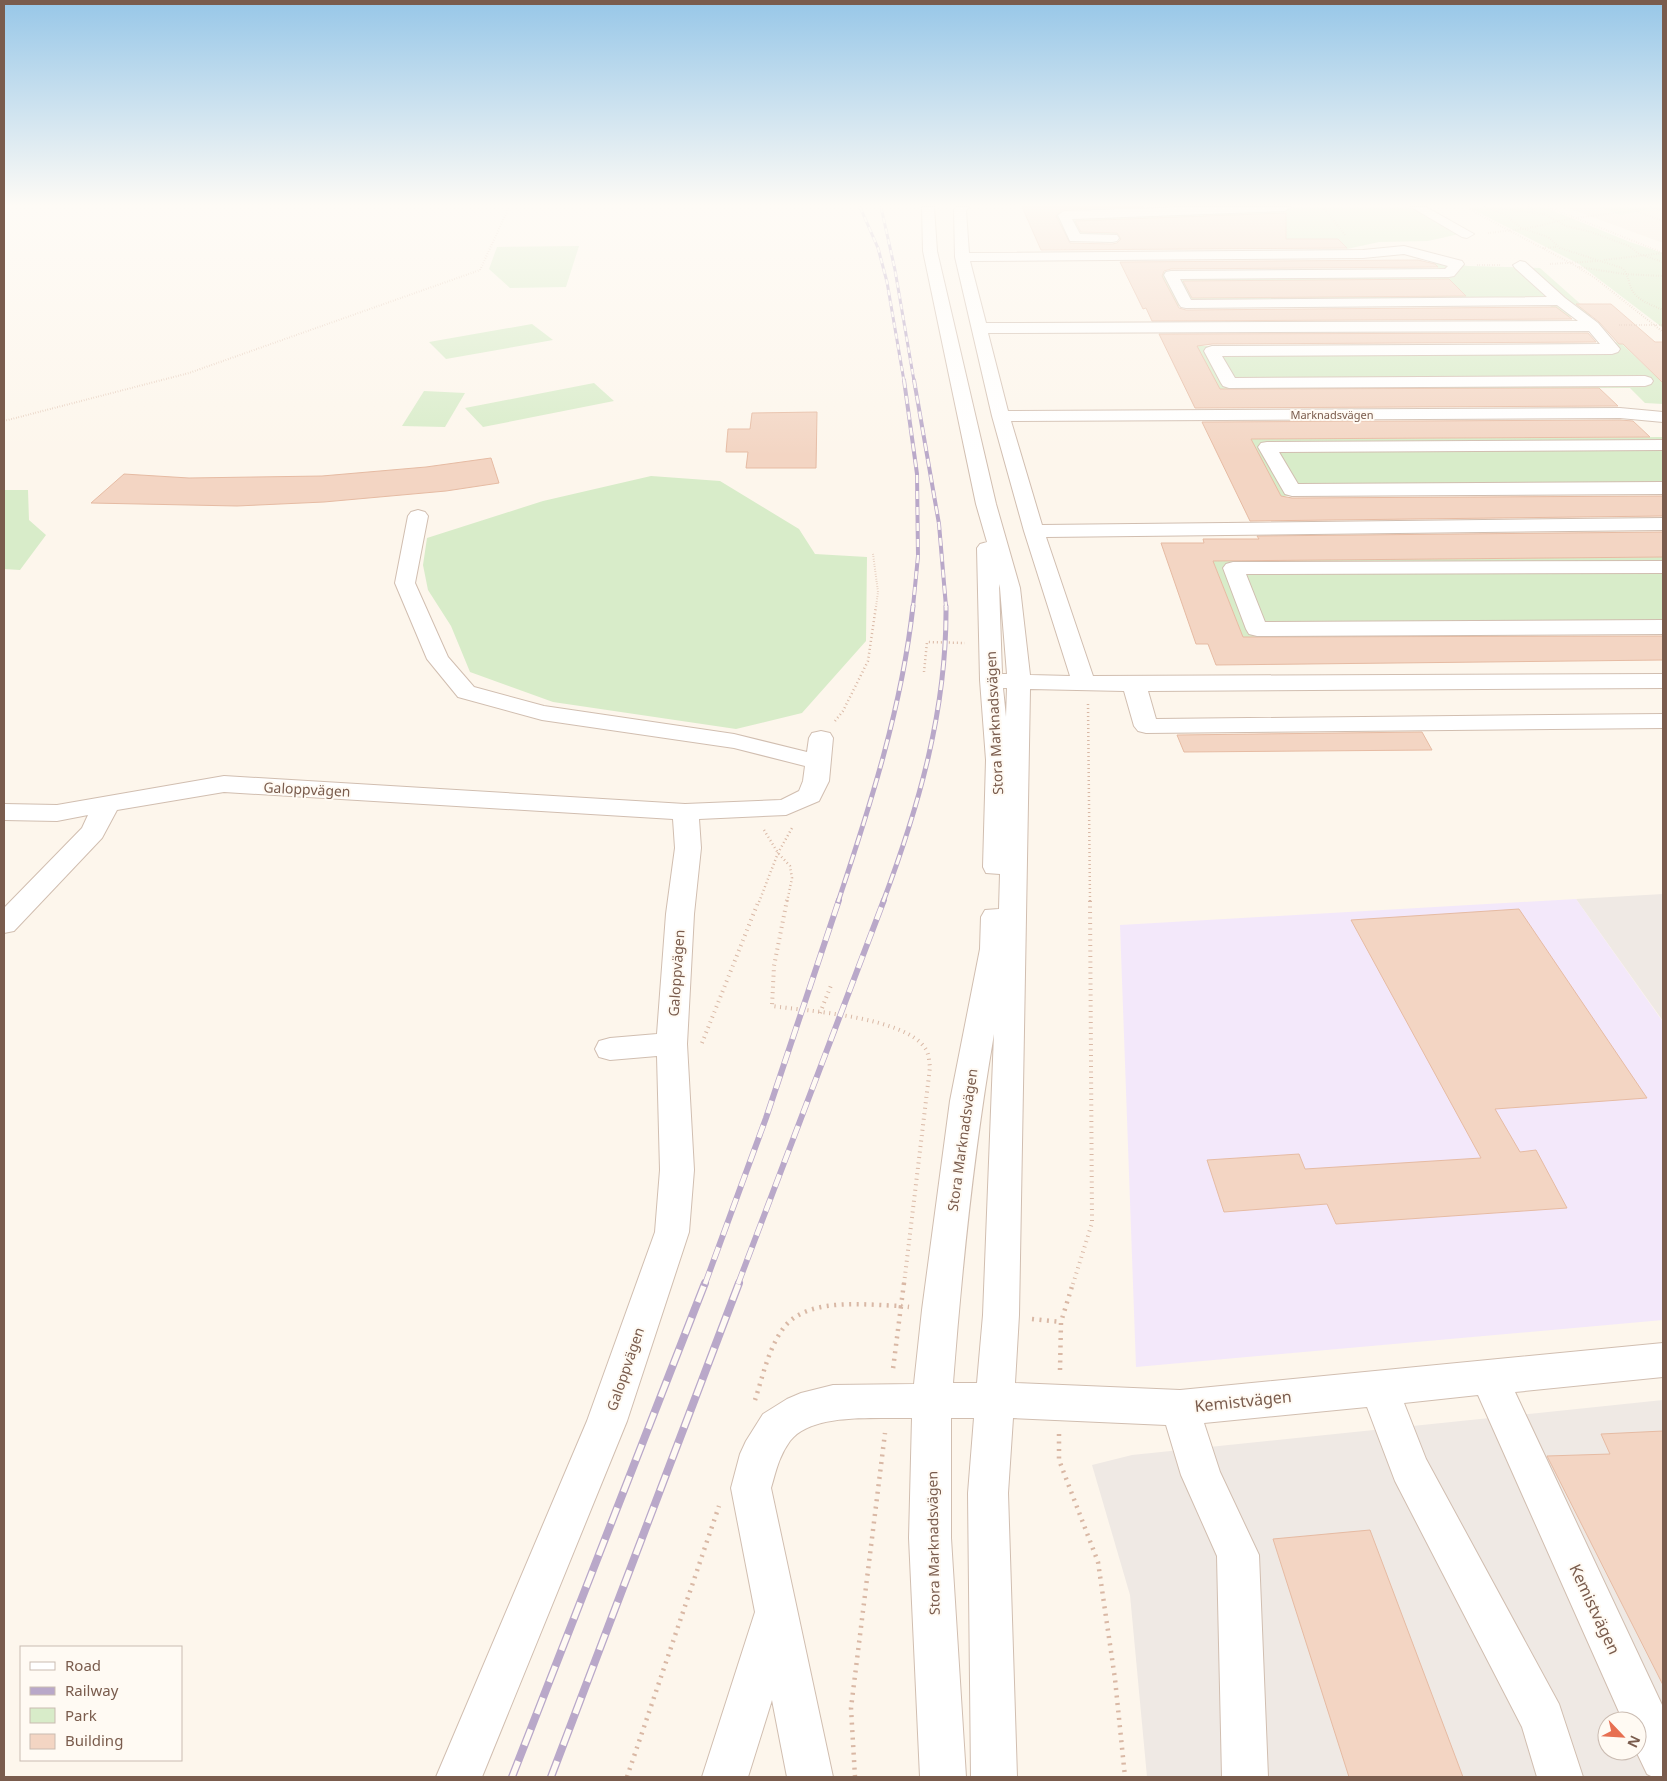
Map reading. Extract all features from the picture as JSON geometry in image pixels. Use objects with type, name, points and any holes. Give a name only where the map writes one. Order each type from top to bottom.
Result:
[{"type":"street","name":"Stora Marknadsvägen","points":[[939,290],[986,504],[1010,588],[1019,682],[1001,1315],[988,1493],[994,1777]]},
{"type":"street","points":[[970,290],[1001,416],[1034,531],[1084,684]]},
{"type":"street","points":[[1179,290],[1186,304],[1560,301]]},
{"type":"street","points":[[1548,290],[1593,326],[1612,349],[1651,387],[1229,383],[1212,350],[1612,349]]},
{"type":"street","points":[[979,328],[1593,326]]},
{"type":"street","name":"Marknadsvägen","points":[[1001,416],[1620,413],[1663,417]]},
{"type":"street","points":[[1663,445],[1268,447],[1292,490],[1663,488]]},
{"type":"street","name":"Stora Marknadsvägen","points":[[942,1777],[930,1538],[932,1402],[940,1310],[966,1102],[994,949],[998,760],[991,680],[986,504]]},
{"type":"street","points":[[418,516],[406,583],[438,659],[466,692],[542,713],[734,741],[820,750],[816,782],[810,796],[786,807],[685,812]]},
{"type":"street","points":[[1034,531],[1663,524]]},
{"type":"street","points":[[1663,567],[1233,568],[1257,629],[1663,627]]},
{"type":"street","points":[[991,680],[1084,684],[1663,681]]},
{"type":"street","points":[[1134,684],[1146,726],[1663,721]]},
{"type":"street","name":"Galoppvägen","points":[[4,812],[56,813],[224,784],[685,812],[688,848],[680,914],[672,1044],[677,1170],[672,1232],[607,1421],[459,1777]]},
{"type":"street","points":[[4,924],[93,832],[107,804]]},
{"type":"street","points":[[610,1049],[672,1044]]},
{"type":"street","name":"Kemistvägen","points":[[810,1777],[751,1488],[760,1454],[777,1427],[801,1411],[833,1402],[996,1400],[1180,1408],[1663,1360]]},
{"type":"street","name":"Kemistvägen","points":[[1489,1377],[1663,1758]]},
{"type":"street","points":[[1379,1388],[1409,1468],[1543,1720],[1560,1777]]},
{"type":"street","points":[[1180,1408],[1200,1475],[1238,1555],[1245,1777]]},
{"type":"street","points":[[725,1777],[777,1612]]},
{"type":"path","points":[[4,421],[189,373],[423,290]]},
{"type":"path","points":[[1608,290],[1663,332]]},
{"type":"path","points":[[1633,290],[1637,296],[1663,310]]},
{"type":"path","points":[[1593,326],[1663,325]]},
{"type":"path","points":[[820,750],[843,711],[868,661],[878,592],[873,554]]},
{"type":"path","points":[[1084,684],[1088,704],[1092,1223],[1061,1322],[1058,1402],[1059,1460],[1098,1562],[1115,1680],[1125,1777]]},
{"type":"path","points":[[752,810],[778,853],[790,866],[792,878],[778,938],[774,966],[772,1006],[880,1024],[902,1031],[914,1038],[925,1049],[930,1067],[896,1349]]},
{"type":"path","points":[[672,1044],[704,1043],[778,853]]},
{"type":"path","points":[[820,1013],[832,983]]},
{"type":"path","points":[[901,1306],[940,1310]]},
{"type":"path","points":[[1001,1315],[1061,1322]]},
{"type":"path","points":[[855,1777],[851,1708],[882,1454]]},
{"type":"shaded area","points":[[1663,894],[1663,1021],[1576,899]]},
{"type":"shaded area","points":[[1576,899],[1663,1022],[1663,1320],[1136,1367],[1120,925]]},
{"type":"shaded area","points":[[1663,1400],[1663,1777],[1147,1777],[1130,1595],[1092,1465],[1132,1455]]},
{"type":"green space","points":[[1168,290],[1565,290],[1594,316],[1562,317],[1548,304],[1177,306]]},
{"type":"green space","points":[[1613,290],[1663,290],[1663,328]]},
{"type":"green space","points":[[532,324],[553,340],[446,359],[429,342]]},
{"type":"green space","points":[[1620,342],[1663,383],[1663,404],[1645,403],[1630,388],[1220,389],[1197,346],[1586,345]]},
{"type":"green space","points":[[594,383],[614,401],[483,427],[465,408]]},
{"type":"green space","points":[[424,391],[465,393],[445,427],[402,426]]},
{"type":"green space","points":[[1663,437],[1663,494],[1281,496],[1250,439]]},
{"type":"green space","points":[[651,476],[720,481],[799,529],[815,554],[867,557],[866,641],[802,713],[736,729],[553,702],[470,672],[451,626],[428,590],[423,565],[427,538],[543,501]]},
{"type":"green space","points":[[4,490],[28,490],[29,520],[46,535],[20,570],[4,569]]},
{"type":"green space","points":[[1663,557],[1663,634],[1243,637],[1213,561]]},
{"type":"building","points":[[1134,290],[1169,290],[1179,308],[1186,310],[1556,307],[1572,319],[1152,321],[1146,308],[1143,309]]},
{"type":"building","points":[[1188,290],[1460,290],[1466,296],[1192,298]]},
{"type":"building","points":[[1576,304],[1611,304],[1655,342],[1663,342],[1663,383],[1623,344],[1619,344],[1599,322]]},
{"type":"building","points":[[1588,333],[1596,342],[1212,344],[1197,346],[1220,389],[1599,388],[1618,406],[1195,408],[1159,334]]},
{"type":"building","points":[[817,412],[816,468],[746,468],[748,452],[726,452],[728,429],[750,429],[752,413]]},
{"type":"building","points":[[1633,421],[1650,437],[1251,439],[1281,496],[1292,498],[1663,496],[1663,516],[1250,521],[1202,422]]},
{"type":"building","points":[[491,458],[499,483],[446,491],[324,502],[237,506],[91,503],[124,474],[189,478],[322,476],[426,467]]},
{"type":"building","points":[[1663,532],[1663,557],[1213,561],[1243,637],[1663,636],[1663,660],[1216,665],[1208,644],[1196,644],[1161,543],[1204,543],[1203,539],[1259,539],[1257,536]]},
{"type":"building","points":[[1422,732],[1432,750],[1184,752],[1177,735]]},
{"type":"building","points":[[1519,909],[1647,1098],[1495,1109],[1520,1152],[1536,1150],[1567,1208],[1336,1224],[1327,1204],[1224,1212],[1207,1160],[1299,1154],[1305,1169],[1481,1158],[1351,920]]},
{"type":"building","points":[[1663,1431],[1663,1685],[1547,1456],[1610,1454],[1601,1434]]},
{"type":"building","points":[[1370,1530],[1463,1777],[1349,1777],[1273,1539]]},
{"type":"railway","points":[[888,290],[904,381]]},
{"type":"railway","points":[[898,290],[914,381]]},
{"type":"railway","points":[[904,380],[917,474],[918,556],[913,607]]},
{"type":"railway","points":[[914,380],[939,524],[946,607]]},
{"type":"railway","points":[[838,902],[873,793],[893,719],[908,644],[913,606]]},
{"type":"railway","points":[[883,902],[919,793],[936,720],[942,682],[946,607]]},
{"type":"railway","points":[[705,1284],[766,1118],[839,900]]},
{"type":"railway","points":[[738,1284],[884,900]]},
{"type":"railway","points":[[512,1777],[705,1283]]},
{"type":"railway","points":[[551,1777],[739,1283]]}]
